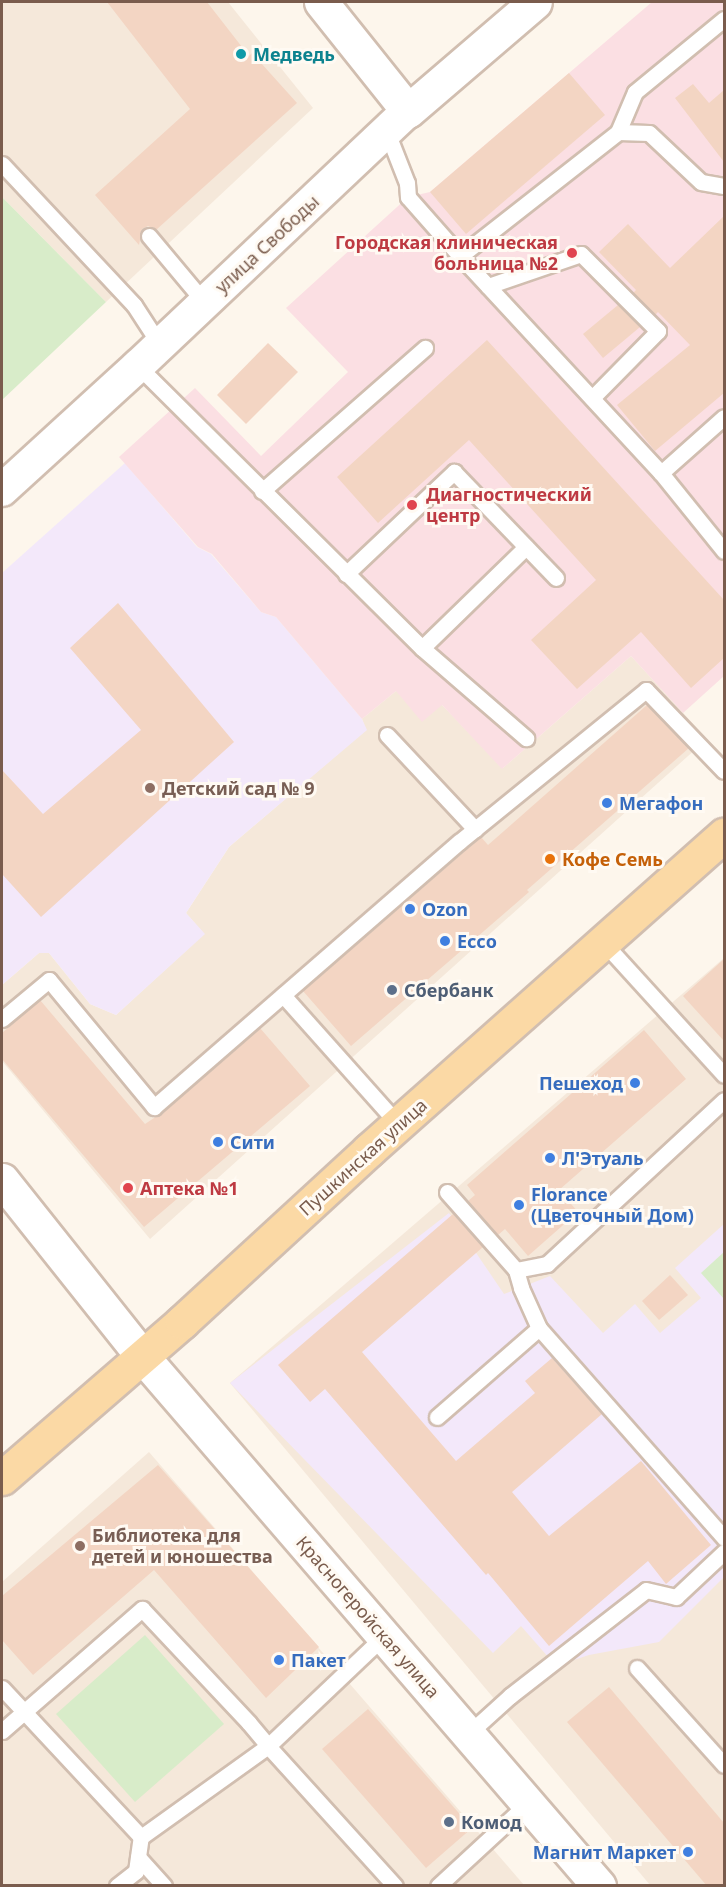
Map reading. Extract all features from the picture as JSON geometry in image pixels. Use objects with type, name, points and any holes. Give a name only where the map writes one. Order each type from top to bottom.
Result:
[{"type":"main road","name":"Пушкинская улица","points":[[2,1478],[142,1356],[398,1124],[724,835]]},
{"type":"street","points":[[321,2],[398,121]]},
{"type":"street","name":"улица Свободы","points":[[2,490],[138,366],[398,121],[535,2]]},
{"type":"street","name":"Красногеройская улица","points":[[2,1180],[142,1356],[599,1886]]},
{"type":"lane","points":[[460,256],[618,132],[635,93],[724,19]]},
{"type":"lane","points":[[398,121],[408,197],[460,256],[662,472],[724,551]]},
{"type":"lane","points":[[618,132],[650,133],[701,182],[724,186]]},
{"type":"lane","points":[[2,164],[134,305],[160,345]]},
{"type":"lane","points":[[149,236],[205,303]]},
{"type":"lane","points":[[488,286],[581,254],[658,332],[592,398]]},
{"type":"lane","points":[[262,491],[425,348]]},
{"type":"lane","points":[[138,366],[422,648],[526,738]]},
{"type":"lane","points":[[662,472],[724,417]]},
{"type":"lane","points":[[346,574],[454,472],[556,579]]},
{"type":"lane","points":[[422,648],[526,547]]},
{"type":"lane","points":[[2,1019],[49,980],[154,1107],[475,829],[646,690],[724,771]]},
{"type":"lane","points":[[387,735],[475,829]]},
{"type":"lane","points":[[604,943],[724,1075]]},
{"type":"lane","points":[[283,995],[398,1124]]},
{"type":"lane","points":[[516,1270],[547,1264],[724,1100]]},
{"type":"lane","points":[[447,1192],[516,1270],[539,1328],[724,1538]]},
{"type":"lane","points":[[437,1417],[539,1328]]},
{"type":"lane","points":[[468,1734],[510,1696],[646,1590],[676,1597],[724,1552]]},
{"type":"lane","points":[[2,1731],[142,1609],[249,1723],[395,1886]]},
{"type":"lane","points":[[117,1886],[136,1871],[141,1837],[268,1746],[384,1636]]},
{"type":"lane","points":[[637,1668],[724,1765]]},
{"type":"lane","points":[[2,1688],[22,1713],[141,1837]]},
{"type":"lane","points":[[438,1886],[528,1803]]},
{"type":"lane","points":[[138,1857],[164,1886]]},
{"type":"shaded area","points":[[2,2],[228,2],[313,108],[106,302],[2,197]]},
{"type":"shaded area","name":"Диагностический центр","points":[[652,2],[724,2],[724,676],[683,713],[631,656],[502,769],[442,705],[422,722],[396,691],[362,719],[276,617],[261,612],[212,554],[198,547],[119,457],[195,388],[261,456],[348,372],[286,308],[408,197],[430,192]]},
{"type":"shaded area","name":"Детский сад № 9","points":[[125,463],[197,547],[211,554],[261,612],[276,617],[362,719],[367,730],[229,847],[186,913],[205,934],[116,1015],[90,1004],[49,953],[39,953],[2,985],[2,573]]},
{"type":"shaded area","points":[[631,656],[707,739],[150,1239],[2,1061],[2,985],[39,953],[49,953],[90,1004],[116,1015],[204,934],[186,913],[229,847],[366,730],[362,719],[396,691],[442,705],[503,768]]},
{"type":"shaded area","points":[[724,958],[724,1885],[650,1885],[230,1383]]},
{"type":"shaded area","points":[[449,1213],[504,1294],[550,1276],[603,1333],[635,1304],[660,1333],[701,1298],[675,1268],[724,1224],[724,1577],[659,1642],[589,1655],[556,1666],[521,1626],[493,1653],[230,1383]]},
{"type":"shaded area","points":[[149,1452],[524,1885],[2,1885],[2,1582]]},
{"type":"green space","points":[[2,197],[106,302],[2,400]]},
{"type":"green space","points":[[724,1252],[724,1299],[701,1273]]},
{"type":"green space","points":[[145,1635],[224,1724],[135,1802],[56,1714]]},
{"type":"building","points":[[107,2],[207,2],[249,56],[252,53],[297,103],[156,230],[148,226],[142,229],[139,245],[95,195],[190,109]]},
{"type":"building","points":[[569,73],[605,115],[466,234],[430,192]]},
{"type":"building","points":[[693,84],[709,103],[724,90],[724,162],[675,98]]},
{"type":"building","points":[[724,216],[724,393],[655,451],[617,405],[690,345],[658,312],[655,315],[633,293],[636,290],[599,252],[628,224],[670,268]]},
{"type":"building","points":[[618,305],[640,327],[603,358],[583,334]]},
{"type":"building","points":[[487,340],[724,600],[724,658],[691,688],[641,632],[577,689],[531,640],[596,580],[469,440],[378,523],[337,477]]},
{"type":"building","points":[[268,343],[298,372],[246,424],[217,395]]},
{"type":"building","name":"Детский сад № 9","points":[[118,603],[234,742],[41,917],[2,874],[2,770],[43,814],[141,730],[70,648]]},
{"type":"building","points":[[647,705],[689,748],[527,890],[529,892],[351,1046],[303,991],[481,837],[488,845]]},
{"type":"building","points":[[724,959],[724,1041],[683,996]]},
{"type":"building","points":[[40,1000],[145,1124],[160,1114],[260,1028],[310,1086],[144,1227],[2,1059],[2,1033]]},
{"type":"building","points":[[644,1030],[686,1079],[559,1190],[578,1212],[528,1256],[505,1229],[498,1235],[468,1201],[475,1195],[467,1185]]},
{"type":"building","points":[[453,1214],[483,1247],[362,1352],[456,1461],[535,1393],[525,1381],[552,1358],[602,1414],[512,1492],[549,1536],[641,1461],[711,1545],[666,1584],[648,1561],[549,1646],[488,1573],[486,1575],[325,1389],[310,1402],[278,1365]]},
{"type":"building","points":[[670,1275],[688,1295],[659,1320],[642,1301]]},
{"type":"building","points":[[158,1465],[319,1647],[266,1698],[154,1570],[33,1675],[2,1640],[2,1596]]},
{"type":"building","points":[[609,1687],[724,1823],[724,1886],[707,1886],[567,1722]]},
{"type":"building","points":[[368,1709],[472,1828],[426,1868],[322,1749]]},
{"type":"place","name":"Медведь","points":[[241,54]]},
{"type":"place","name":"Городская клиническая больница №2","points":[[572,253]]},
{"type":"place","name":"Диагностический центр","points":[[412,505]]},
{"type":"place","name":"Детский сад № 9","points":[[150,788]]},
{"type":"place","name":"Мегафон","points":[[607,803]]},
{"type":"place","name":"Кофе Семь","points":[[550,859]]},
{"type":"place","name":"Ozon","points":[[410,909]]},
{"type":"place","name":"Ecco","points":[[445,941]]},
{"type":"place","name":"Сбербанк","points":[[392,990]]},
{"type":"place","name":"Пешеход","points":[[635,1083]]},
{"type":"place","name":"Сити","points":[[218,1142]]},
{"type":"place","name":"Л'Этуаль","points":[[550,1158]]},
{"type":"place","name":"Аптека №1","points":[[128,1188]]},
{"type":"place","name":"Florance (Цветочный Дом)","points":[[519,1205]]},
{"type":"place","name":"Библиотека для детей и юношества","points":[[80,1546]]},
{"type":"place","name":"Пакет","points":[[279,1660]]},
{"type":"place","name":"Комод","points":[[449,1822]]},
{"type":"place","name":"Магнит Маркет","points":[[688,1852]]}]
